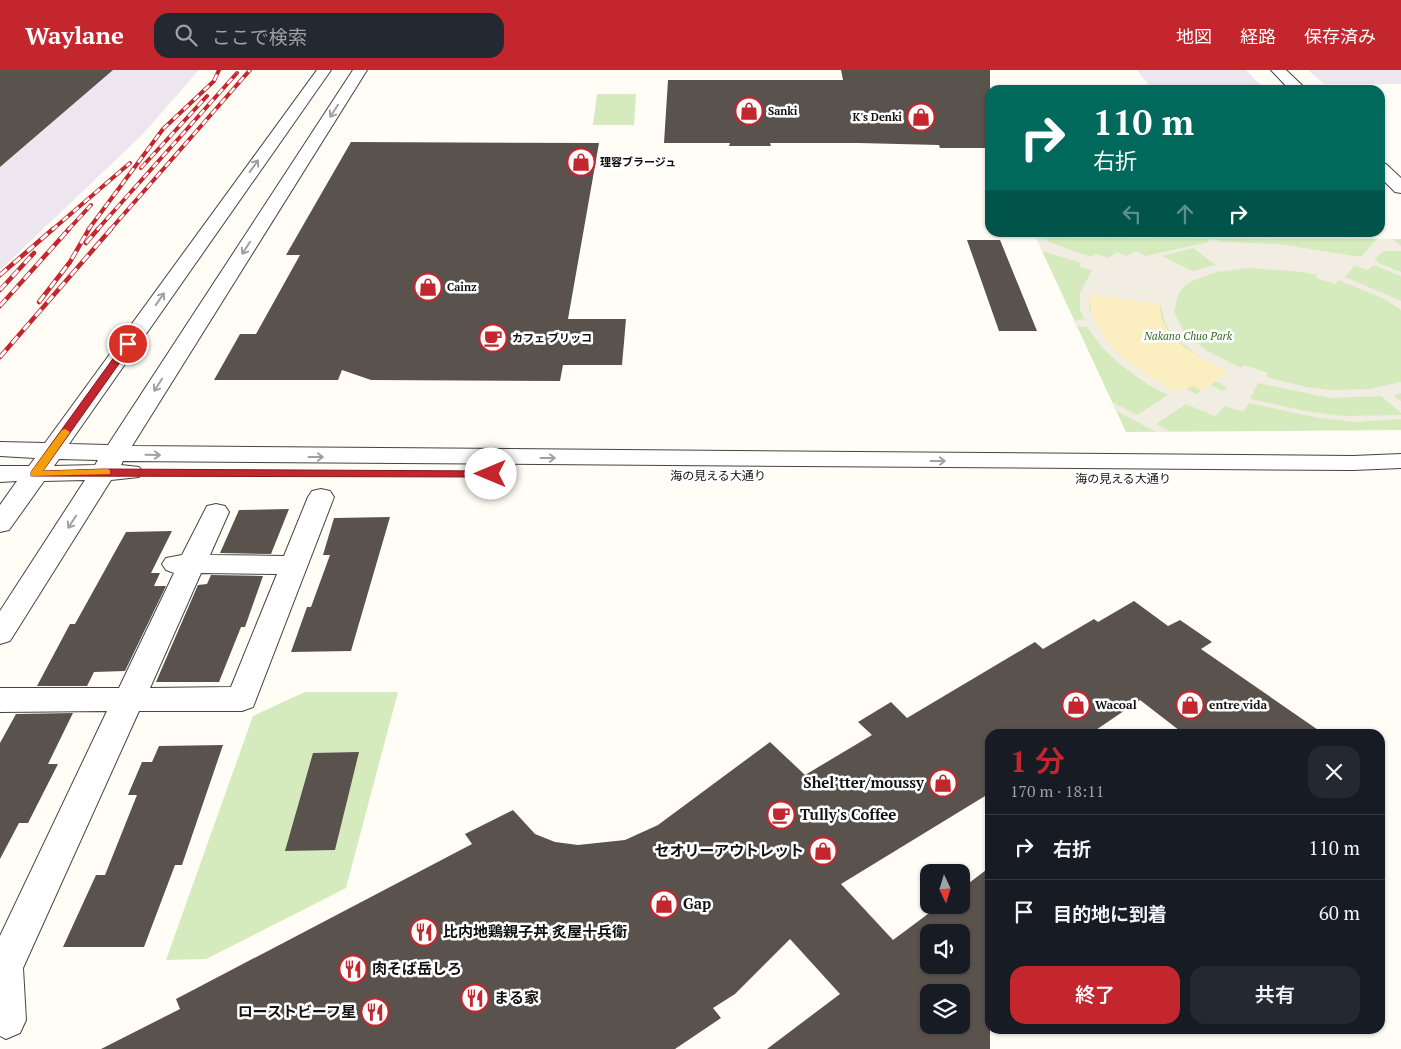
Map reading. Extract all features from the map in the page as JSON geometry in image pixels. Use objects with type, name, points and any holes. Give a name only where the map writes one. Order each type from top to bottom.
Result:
[{"type":"street","points":[[0,524],[324,70]]},
{"type":"street","points":[[0,634],[360,70]]},
{"type":"street","points":[[1278,70],[1294,85]]},
{"type":"street","points":[[1385,173],[1401,188]]},
{"type":"street","points":[[0,449],[52,450],[109,463],[1353,463],[1401,460]]},
{"type":"street","name":"海の見える大通り","points":[[0,474],[35,474],[109,463],[1122,479],[1357,479],[1401,477]]},
{"type":"street","points":[[0,700],[242,699],[321,497]]},
{"type":"street","points":[[6,1020],[4,968],[129,699],[184,564],[216,512]]},
{"type":"street","points":[[184,564],[294,565]]},
{"type":"shaded area","points":[[0,70],[199,70],[143,134],[0,270]]},
{"type":"shaded area","points":[[1137,70],[1246,70],[1260,85],[1149,85]]},
{"type":"shaded area","points":[[1308,70],[1401,70],[1401,84],[1324,84]]},
{"type":"shaded area","points":[[1036,238],[1046,238],[1049,242],[1091,257],[1096,254],[1108,258],[1117,252],[1126,256],[1137,251],[1145,256],[1209,242],[1207,238],[1211,238],[1221,242],[1279,244],[1361,257],[1377,239],[1393,239],[1401,246],[1401,251],[1384,251],[1374,259],[1378,263],[1401,272],[1401,276],[1374,265],[1368,270],[1354,266],[1345,277],[1401,301],[1401,310],[1385,299],[1338,280],[1336,284],[1316,278],[1317,275],[1302,272],[1249,268],[1217,272],[1192,281],[1183,287],[1178,295],[1174,312],[1184,332],[1207,351],[1241,368],[1244,365],[1268,373],[1266,377],[1306,387],[1331,390],[1369,389],[1401,382],[1401,393],[1393,396],[1401,401],[1401,413],[1381,396],[1330,398],[1258,383],[1250,399],[1311,412],[1343,416],[1401,415],[1401,419],[1356,422],[1319,418],[1249,403],[1243,412],[1225,406],[1215,416],[1186,404],[1156,424],[1171,432],[1156,432],[1115,410],[1112,402],[1137,415],[1168,395],[1147,384],[1117,362],[1101,346],[1087,327],[1076,326],[1074,321],[1084,319],[1080,309],[1080,293],[1092,270],[1079,267],[1082,263],[1042,251]],"holes":[[[1193,248],[1216,265],[1193,271],[1162,256]],[[1090,294],[1160,304],[1165,323],[1172,335],[1197,355],[1228,372],[1215,381],[1227,387],[1223,391],[1210,385],[1197,394],[1184,388],[1177,393],[1150,377],[1119,355],[1102,336],[1089,308]]]},
{"type":"green space","points":[[597,94],[636,94],[634,125],[593,125]]},
{"type":"green space","name":"Nakano Chuo Park","points":[[1036,238],[1401,239],[1401,430],[1126,432]]},
{"type":"green space","points":[[305,692],[398,692],[346,888],[206,959],[166,960],[253,716]]},
{"type":"sand","points":[[1090,294],[1160,304],[1161,316],[1166,328],[1174,337],[1195,354],[1229,372],[1202,391],[1193,386],[1177,393],[1132,365],[1106,341],[1097,327],[1091,312]]},
{"type":"building","points":[[0,70],[113,70],[0,167]]},
{"type":"building","points":[[841,70],[990,70],[990,85],[985,85],[985,148],[940,148],[939,145],[859,143],[770,143],[771,146],[729,146],[730,143],[664,143],[668,80],[843,80]]},
{"type":"building","name":"Cainz","points":[[351,142],[599,143],[568,319],[626,319],[622,365],[563,365],[560,381],[371,380],[342,370],[338,380],[214,380],[240,334],[256,334],[300,255],[286,255]]},
{"type":"building","points":[[967,240],[1000,240],[1037,331],[999,331]]},
{"type":"building","points":[[289,509],[271,554],[220,553],[239,510]]},
{"type":"building","points":[[390,517],[351,651],[291,652],[307,607],[311,607],[330,555],[323,555],[334,518]]},
{"type":"building","points":[[172,531],[151,573],[160,573],[154,586],[166,586],[125,671],[94,672],[87,686],[37,686],[70,624],[75,624],[126,532]]},
{"type":"building","points":[[211,575],[263,576],[245,627],[241,627],[219,682],[156,682],[198,585],[207,584]]},
{"type":"building","points":[[1134,601],[1168,626],[1180,620],[1212,642],[1201,649],[1317,729],[1178,729],[1140,700],[1097,729],[985,729],[985,796],[841,884],[893,940],[928,914],[970,914],[970,882],[985,871],[985,1034],[990,1034],[990,1049],[767,1049],[840,994],[790,939],[735,994],[713,1008],[721,1018],[675,1049],[101,1049],[180,1009],[176,999],[472,844],[465,834],[513,810],[535,834],[555,842],[578,845],[625,840],[658,825],[770,742],[805,775],[872,735],[858,722],[891,702],[907,718],[1035,642],[1043,649],[1094,619],[1098,622]]},
{"type":"building","points":[[73,713],[48,764],[58,764],[28,823],[19,823],[0,859],[0,743],[16,714]]},
{"type":"building","points":[[223,745],[182,865],[175,865],[144,947],[63,947],[96,875],[105,875],[137,795],[128,795],[142,762],[152,762],[159,746]]},
{"type":"building","points":[[359,752],[335,850],[285,851],[313,753]]},
{"type":"railway","points":[[88,230],[163,129],[214,81],[219,70]]},
{"type":"railway","points":[[110,230],[250,70]]},
{"type":"railway","points":[[97,230],[237,73]]},
{"type":"railway","points":[[141,168],[207,96]]},
{"type":"railway","points":[[52,230],[130,163]]},
{"type":"railway","points":[[68,230],[91,205]]},
{"type":"railway","points":[[0,275],[53,229]]},
{"type":"railway","points":[[0,306],[69,229]]},
{"type":"railway","points":[[39,302],[70,262],[89,229]]},
{"type":"railway","points":[[86,243],[98,229]]},
{"type":"railway","points":[[0,357],[111,229]]},
{"type":"railway","points":[[0,290],[34,253]]},
{"type":"slow traffic","points":[[65,432],[35,474],[107,472]]},
{"type":"place","name":"Sanki","points":[[749,111]]},
{"type":"place","name":"K's Denki","points":[[921,117]]},
{"type":"place","name":"理容ブラージュ","points":[[581,162]]},
{"type":"place","name":"Cainz","points":[[428,287]]},
{"type":"place","name":"カフェ ブリッコ","points":[[493,338]]},
{"type":"place","name":"Wacoal","points":[[1076,705]]},
{"type":"place","name":"entre vida","points":[[1190,705]]},
{"type":"place","name":"Shel’tter/moussy","points":[[943,783]]},
{"type":"place","name":"Tully's Coffee","points":[[781,815]]},
{"type":"place","name":"セオリーアウトレット","points":[[823,851]]},
{"type":"place","name":"Gap","points":[[664,904]]},
{"type":"place","name":"比内地鶏親子丼 炙屋十兵衛","points":[[424,932]]},
{"type":"place","name":"肉そば岳しろ","points":[[353,969]]},
{"type":"place","name":"まる家","points":[[475,998]]},
{"type":"place","name":"ローストビーフ星","points":[[375,1012]]},
{"type":"route","points":[[128,344],[35,474],[104,472],[491,474]]}]
